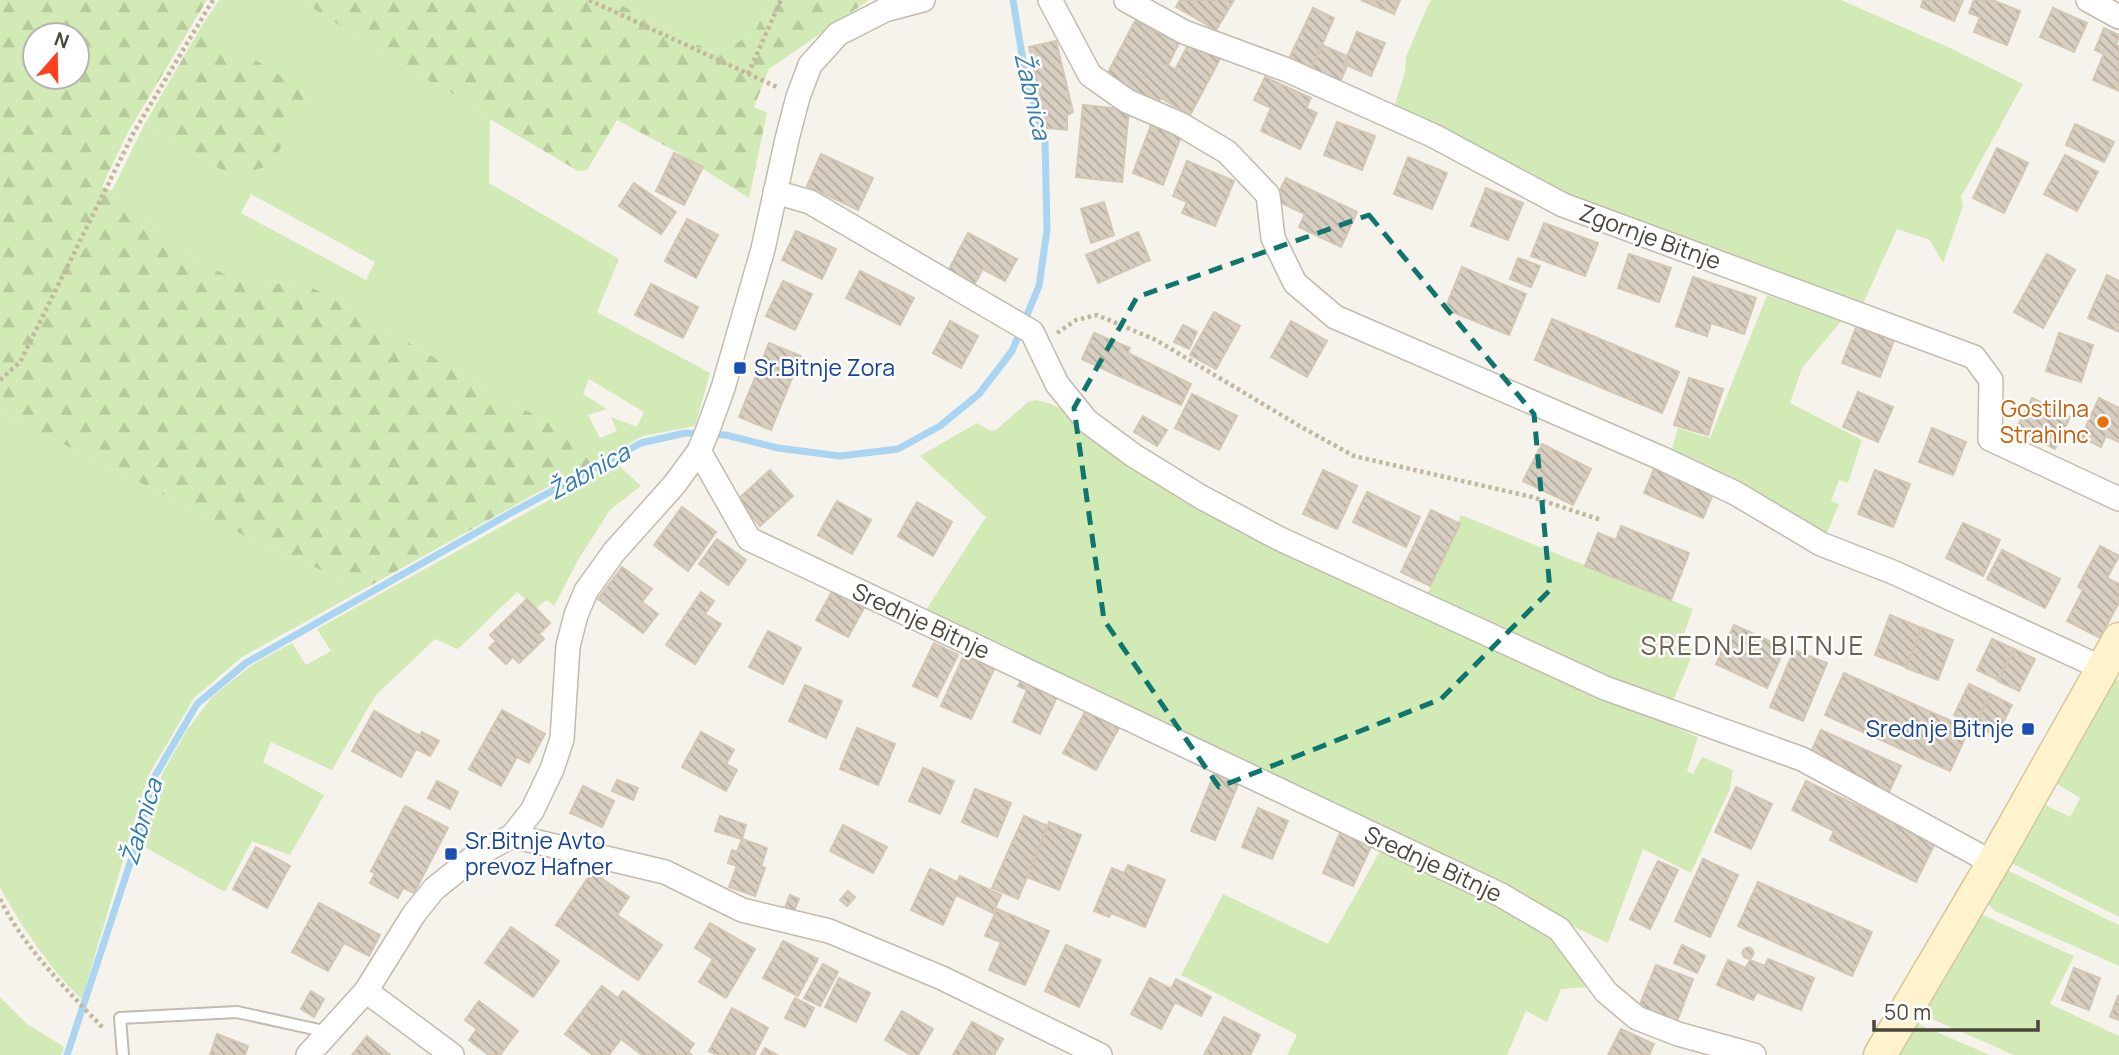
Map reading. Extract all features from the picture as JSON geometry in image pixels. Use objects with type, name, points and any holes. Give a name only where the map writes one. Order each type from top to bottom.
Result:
[{"type":"main road","points":[[1880,1055],[1993,863],[2119,639]]},
{"type":"street","points":[[308,1055],[366,991],[414,914],[435,889],[475,856],[512,836],[531,811],[552,769],[562,739],[568,646],[586,591],[614,552],[674,485],[699,451],[723,388],[763,249],[798,97],[810,65],[838,34],[885,10],[923,0]]},
{"type":"street","points":[[1050,0],[1090,75],[1127,101],[1180,124],[1227,152],[1268,195],[1273,238],[1295,284],[1335,317],[1661,458],[1735,493],[1821,544],[1895,573],[2097,678]]},
{"type":"street","name":"Zgornje Bitnje","points":[[1126,0],[1184,32],[1286,70],[1434,136],[1563,205],[1974,357],[1992,380],[1990,439],[2119,499]]},
{"type":"street","points":[[2088,0],[2119,17]]},
{"type":"street","points":[[775,192],[810,202],[1011,319],[1036,339],[1057,384],[1087,421],[1133,455],[1201,497],[1278,538],[1605,688],[1802,759],[1993,863]]},
{"type":"street","name":"Srednje Bitnje","points":[[699,451],[749,540],[1501,895],[1559,929],[1606,992],[1637,1018],[1678,1034],[1754,1055]]},
{"type":"street","points":[[512,836],[665,872],[742,910],[829,931],[942,978],[1064,1048],[1100,1055]]},
{"type":"street","points":[[366,991],[453,1055]]},
{"type":"lane","points":[[123,1055],[120,1018],[237,1012],[330,1033]]},
{"type":"path","points":[[0,380],[20,362],[134,132],[214,0]]},
{"type":"path","points":[[589,0],[798,97]]},
{"type":"path","points":[[748,74],[781,0]]},
{"type":"path","points":[[1036,339],[1076,320],[1097,316],[1156,340],[1354,456],[1532,496],[1601,520]]},
{"type":"path","points":[[0,900],[49,970],[92,1016]]},
{"type":"highlighted area","points":[[1369,215],[1534,414],[1550,590],[1441,699],[1219,787],[1104,620],[1074,408],[1137,297]]},
{"type":"green space","points":[[0,0],[207,0],[128,132],[102,186],[112,191],[198,262],[238,280],[310,286],[548,423],[583,449],[591,463],[348,598],[337,577],[257,542],[0,412]]},
{"type":"green space","points":[[219,0],[300,0],[490,119],[489,183],[619,259],[597,312],[710,373],[695,426],[643,436],[591,463],[583,449],[548,423],[310,286],[238,280],[198,262],[112,191],[144,125],[234,177],[308,104],[302,89],[201,27]],"holes":[[[251,194],[375,262],[366,280],[241,213]],[[589,379],[644,412],[637,427],[611,417],[617,431],[600,438],[588,415],[607,409],[583,394]]]},
{"type":"green space","points":[[300,0],[611,0],[709,50],[732,46],[755,32],[769,0],[869,0],[769,69],[754,107],[767,113],[749,198],[675,151],[617,120],[587,170],[578,171],[490,119],[449,91],[408,70]]},
{"type":"green space","points":[[611,0],[769,0],[755,32],[732,46],[709,50]]},
{"type":"green space","points":[[1432,0],[1841,0],[2023,84],[1961,197],[1963,206],[1943,263],[1930,240],[1897,229],[1862,306],[1588,207],[1394,108],[1405,71],[1406,57]]},
{"type":"green space","points":[[201,27],[301,88],[308,104],[270,165],[234,177],[144,125]]},
{"type":"green space","points":[[1767,295],[1787,302],[1791,295],[1843,319],[1802,368],[1790,403],[1862,440],[1848,483],[1839,480],[1831,501],[1839,504],[1827,533],[1670,456],[1678,428],[1710,438]]},
{"type":"green space","points":[[1036,400],[1066,412],[1108,448],[1669,720],[1676,728],[1698,737],[1687,771],[1693,774],[1702,757],[1733,770],[1730,789],[1691,873],[1643,849],[1608,943],[922,616],[986,517],[920,456],[977,423],[991,431],[996,430],[1028,402]]},
{"type":"green space","points":[[0,412],[257,542],[337,577],[348,598],[242,657],[194,698],[148,776],[82,999],[37,947],[0,887]]},
{"type":"green space","points":[[616,463],[641,486],[610,510],[578,560],[554,606],[547,600],[536,608],[517,592],[458,649],[435,639],[375,696],[332,770],[271,742],[263,762],[324,795],[290,855],[252,841],[225,892],[141,845],[162,774],[187,730],[212,697],[252,665],[292,643],[306,665],[331,651],[317,629]]},
{"type":"green space","points":[[1461,515],[1693,609],[1681,642],[1694,651],[1672,703],[1606,680],[1425,599]]},
{"type":"green space","points":[[2112,678],[2119,681],[2119,917],[2007,861],[2037,801],[2070,817],[2080,798],[2051,780]]},
{"type":"green space","points":[[1388,851],[1426,865],[1550,935],[1590,987],[1561,989],[1547,1022],[1526,1011],[1507,1055],[1287,1055],[1297,1035],[1181,975],[1223,894],[1328,944],[1379,853]]},
{"type":"green space","points":[[2003,868],[2119,925],[2119,966],[1995,911],[1986,901]]},
{"type":"green space","points":[[1976,912],[2074,956],[2050,1004],[2119,1036],[2119,1055],[2014,1055],[1916,1012]]},
{"type":"green space","points":[[0,997],[27,1024],[64,1047],[61,1055],[0,1055]]},
{"type":"green space","points":[[1911,1021],[1990,1055],[1896,1055]]},
{"type":"building","points":[[1180,0],[1234,0],[1216,30],[1176,7]]},
{"type":"building","points":[[1361,0],[1400,0],[1394,14]]},
{"type":"building","points":[[1923,0],[1963,0],[1954,21],[1921,7]]},
{"type":"building","points":[[1974,0],[1992,0],[2020,11],[2007,45],[1974,32],[1980,17],[1969,13]]},
{"type":"building","points":[[1313,8],[1334,18],[1309,74],[1286,65]]},
{"type":"building","points":[[2053,8],[2087,23],[2074,52],[2040,37]]},
{"type":"building","points":[[1135,21],[1179,43],[1168,65],[1175,70],[1189,43],[1220,59],[1190,115],[1161,98],[1157,105],[1106,76]]},
{"type":"building","points":[[2104,28],[2119,35],[2116,45],[2119,47],[2119,91],[2093,80],[2104,54],[2095,50]]},
{"type":"building","points":[[1357,32],[1385,43],[1371,76],[1344,64]]},
{"type":"building","points":[[1056,41],[1073,112],[1067,115],[1067,130],[1047,128],[1029,47]]},
{"type":"building","points":[[1322,45],[1347,56],[1344,64],[1347,66],[1338,87],[1309,74]]},
{"type":"building","points":[[1265,77],[1311,98],[1306,108],[1317,113],[1300,149],[1261,131],[1271,108],[1254,100]]},
{"type":"building","points":[[1083,105],[1129,110],[1122,182],[1076,177]]},
{"type":"building","points":[[1337,122],[1375,136],[1362,170],[1324,155]]},
{"type":"building","points":[[2075,124],[2114,142],[2104,162],[2066,145]]},
{"type":"building","points":[[1151,125],[1181,136],[1163,185],[1133,173]]},
{"type":"building","points":[[1997,148],[2028,163],[2004,213],[1973,198]]},
{"type":"building","points":[[674,153],[703,167],[684,205],[656,191]]},
{"type":"building","points":[[821,154],[873,178],[858,210],[807,186]]},
{"type":"building","points":[[2065,155],[2098,172],[2077,211],[2044,194]]},
{"type":"building","points":[[1408,157],[1447,173],[1432,209],[1394,194]]},
{"type":"building","points":[[1187,161],[1234,181],[1215,226],[1182,213],[1187,202],[1173,196]]},
{"type":"building","points":[[1286,178],[1357,212],[1341,247],[1299,227],[1305,214],[1275,200]]},
{"type":"building","points":[[634,183],[676,212],[661,234],[619,206]]},
{"type":"building","points":[[1486,188],[1523,203],[1508,240],[1471,226]]},
{"type":"building","points":[[1104,202],[1114,235],[1091,243],[1081,209]]},
{"type":"building","points":[[687,219],[718,235],[696,278],[665,261]]},
{"type":"building","points":[[1544,223],[1598,243],[1585,276],[1531,256]]},
{"type":"building","points":[[796,231],[836,249],[822,279],[782,260]]},
{"type":"building","points":[[1138,232],[1150,260],[1098,283],[1086,255]]},
{"type":"building","points":[[968,233],[1017,259],[1005,281],[983,269],[974,285],[948,271]]},
{"type":"building","points":[[1629,254],[1671,268],[1659,302],[1618,288]]},
{"type":"building","points":[[2047,254],[2075,270],[2043,328],[2014,312]]},
{"type":"building","points":[[1518,258],[1540,266],[1531,287],[1510,279]]},
{"type":"building","points":[[1462,267],[1526,294],[1509,335],[1445,309]]},
{"type":"building","points":[[860,271],[914,298],[900,325],[846,298]]},
{"type":"building","points":[[2107,275],[2119,281],[2119,332],[2088,318]]},
{"type":"building","points":[[1693,277],[1756,298],[1744,334],[1711,323],[1707,336],[1676,326]]},
{"type":"building","points":[[783,281],[812,294],[795,330],[766,316]]},
{"type":"building","points":[[651,284],[698,307],[683,338],[635,315]]},
{"type":"building","points":[[1214,312],[1240,326],[1216,369],[1190,355]]},
{"type":"building","points":[[1552,319],[1679,372],[1662,413],[1535,360]]},
{"type":"building","points":[[950,321],[978,336],[961,368],[933,353]]},
{"type":"building","points":[[1291,321],[1327,341],[1307,377],[1271,357]]},
{"type":"building","points":[[1183,325],[1197,332],[1189,349],[1174,342]]},
{"type":"building","points":[[1857,325],[1894,340],[1880,377],[1842,363]]},
{"type":"building","points":[[1094,333],[1130,348],[1128,353],[1191,384],[1181,405],[1082,359]]},
{"type":"building","points":[[2059,333],[2093,345],[2081,382],[2046,371]]},
{"type":"building","points":[[769,343],[801,356],[771,430],[739,417]]},
{"type":"building","points":[[1689,378],[1723,389],[1708,435],[1674,425]]},
{"type":"building","points":[[1858,392],[1893,407],[1878,442],[1843,427]]},
{"type":"building","points":[[1192,394],[1237,416],[1219,450],[1175,428]]},
{"type":"building","points":[[2032,398],[2070,417],[2055,449],[2016,429]]},
{"type":"building","name":"Gostilna Strahinc","points":[[2099,398],[2119,408],[2119,442],[2106,436],[2101,447],[2081,437]]},
{"type":"building","points":[[1143,416],[1167,430],[1157,446],[1134,432]]},
{"type":"building","points":[[1932,428],[1966,442],[1953,475],[1919,462]]},
{"type":"building","points":[[1542,444],[1591,469],[1573,505],[1523,481]]},
{"type":"building","points":[[1655,467],[1714,492],[1703,518],[1644,493]]},
{"type":"building","points":[[770,470],[793,496],[760,526],[737,500]]},
{"type":"building","points":[[1323,470],[1357,486],[1337,529],[1303,514]]},
{"type":"building","points":[[1875,470],[1910,484],[1893,527],[1858,514]]},
{"type":"building","points":[[1367,492],[1420,517],[1406,547],[1353,522]]},
{"type":"building","points":[[837,501],[871,520],[852,554],[818,535]]},
{"type":"building","points":[[917,502],[952,522],[933,556],[898,536]]},
{"type":"building","points":[[682,507],[716,532],[688,571],[654,545]]},
{"type":"building","points":[[1431,510],[1460,524],[1430,586],[1401,572]]},
{"type":"building","points":[[1963,523],[2000,540],[1983,576],[1946,558]]},
{"type":"building","points":[[1621,526],[1689,553],[1671,600],[1585,566],[1598,533],[1616,540]]},
{"type":"building","points":[[717,539],[746,560],[728,585],[699,564]]},
{"type":"building","points":[[2100,546],[2119,556],[2107,578],[2119,584],[2119,602],[2100,638],[2067,621],[2083,590],[2078,587]]},
{"type":"building","points":[[2002,550],[2060,579],[2045,608],[1987,579]]},
{"type":"building","points":[[622,567],[652,589],[642,602],[658,614],[643,633],[598,599]]},
{"type":"building","points":[[835,586],[867,603],[848,637],[816,620]]},
{"type":"building","points":[[701,592],[714,601],[705,614],[721,624],[695,664],[666,645]]},
{"type":"building","points":[[527,599],[550,623],[539,634],[544,639],[519,663],[513,657],[506,664],[489,648],[496,641],[490,635]]},
{"type":"building","points":[[1890,615],[1922,628],[1906,667],[1875,655]]},
{"type":"building","points":[[1734,625],[1785,648],[1767,688],[1716,664]]},
{"type":"building","points":[[1922,628],[1953,640],[1938,680],[1906,668]]},
{"type":"building","points":[[768,631],[801,648],[783,684],[749,667]]},
{"type":"building","points":[[1992,639],[2014,649],[1998,680],[1977,670]]},
{"type":"building","points":[[934,643],[958,655],[937,697],[913,686]]},
{"type":"building","points":[[2014,649],[2035,659],[2019,691],[1998,681]]},
{"type":"building","points":[[1794,650],[1827,663],[1803,721],[1770,707]]},
{"type":"building","points":[[964,655],[994,669],[971,719],[941,706]]},
{"type":"building","points":[[1844,673],[1969,729],[1950,771],[1825,715]]},
{"type":"building","points":[[1024,674],[1060,690],[1040,734],[1013,722],[1027,690],[1018,686]]},
{"type":"building","points":[[1969,684],[1990,694],[1975,726],[1954,715]]},
{"type":"building","points":[[805,685],[842,701],[826,738],[789,721]]},
{"type":"building","points":[[1990,694],[2012,705],[1996,736],[1975,726]]},
{"type":"building","points":[[502,710],[545,734],[529,763],[517,757],[501,786],[469,769]]},
{"type":"building","points":[[1086,710],[1119,728],[1096,770],[1063,753]]},
{"type":"building","points":[[374,711],[420,736],[422,732],[439,741],[430,756],[416,749],[401,777],[352,751]]},
{"type":"building","points":[[857,728],[895,744],[878,785],[840,769]]},
{"type":"building","points":[[1821,730],[1901,766],[1889,792],[1809,756]]},
{"type":"building","points":[[701,732],[734,750],[726,764],[737,770],[726,791],[682,767]]},
{"type":"building","points":[[923,768],[954,781],[940,814],[909,801]]},
{"type":"building","points":[[1215,772],[1239,782],[1215,840],[1191,831]]},
{"type":"building","points":[[617,780],[638,788],[633,800],[612,791]]},
{"type":"building","points":[[437,781],[458,792],[450,809],[428,798]]},
{"type":"building","points":[[1806,781],[1935,843],[1916,882],[1830,840],[1834,831],[1792,810]]},
{"type":"building","points":[[583,786],[614,801],[602,827],[570,813]]},
{"type":"building","points":[[1736,787],[1772,804],[1751,849],[1715,832]]},
{"type":"building","points":[[975,789],[1011,803],[997,837],[962,822]]},
{"type":"building","points":[[405,806],[448,828],[414,893],[403,888],[398,898],[370,883],[375,873],[371,871]]},
{"type":"building","points":[[1258,808],[1288,821],[1272,859],[1242,847]]},
{"type":"building","points":[[720,816],[746,825],[742,839],[715,831]]},
{"type":"building","points":[[1024,816],[1048,826],[1018,899],[992,888]]},
{"type":"building","points":[[1049,822],[1081,835],[1059,890],[1027,877]]},
{"type":"building","points":[[843,825],[887,847],[873,873],[830,851]]},
{"type":"building","points":[[1342,828],[1373,842],[1353,886],[1323,873]]},
{"type":"building","points":[[742,839],[767,848],[761,866],[765,868],[755,896],[729,887],[737,866],[728,863],[732,850],[737,852]]},
{"type":"building","points":[[256,847],[290,866],[267,908],[233,889]]},
{"type":"building","points":[[1703,859],[1738,875],[1710,937],[1675,921]]},
{"type":"building","points":[[1658,861],[1678,870],[1650,929],[1630,919]]},
{"type":"building","points":[[1128,865],[1165,880],[1145,927],[1111,913],[1109,917],[1094,911],[1112,868],[1124,873]]},
{"type":"building","points":[[930,869],[957,882],[960,876],[1001,895],[993,913],[956,895],[943,925],[911,910]]},
{"type":"building","points":[[592,872],[629,897],[617,915],[662,945],[638,980],[556,925]]},
{"type":"building","points":[[1758,882],[1872,932],[1852,976],[1738,926]]},
{"type":"building","points":[[848,891],[855,897],[847,906],[840,900]]},
{"type":"building","points":[[790,895],[799,899],[793,913],[784,910]]},
{"type":"building","points":[[319,903],[380,935],[369,956],[344,943],[328,971],[292,952]]},
{"type":"building","points":[[997,909],[1049,931],[1025,985],[989,970],[1001,942],[985,936]]},
{"type":"building","points":[[710,923],[755,949],[726,998],[699,982],[713,959],[695,948]]},
{"type":"building","points":[[511,927],[559,961],[533,997],[485,963]]},
{"type":"building","points":[[783,941],[818,959],[798,996],[763,978]]},
{"type":"building","points":[[1066,945],[1101,960],[1079,1007],[1045,991]]},
{"type":"building","points":[[1682,945],[1705,956],[1697,973],[1674,963]]},
{"type":"building","points":[[1748,948],[1752,949],[1752,957],[1748,958],[1744,957],[1743,953],[1744,949]]},
{"type":"building","points":[[1768,959],[1814,978],[1801,1010],[1757,992],[1753,1000],[1717,985],[1728,960],[1746,968],[1750,960],[1765,966]]},
{"type":"building","points":[[823,964],[838,972],[820,1006],[804,998]]},
{"type":"building","points":[[1656,965],[1693,979],[1676,1024],[1638,1009]]},
{"type":"building","points":[[2074,968],[2100,978],[2089,1010],[2062,1000]]},
{"type":"building","points":[[839,978],[870,993],[856,1022],[825,1007]]},
{"type":"building","points":[[1150,978],[1171,989],[1176,979],[1211,997],[1201,1016],[1175,1002],[1161,1029],[1131,1014]]},
{"type":"building","points":[[602,986],[618,998],[623,991],[694,1044],[688,1052],[692,1055],[642,1055],[621,1039],[609,1055],[593,1055],[565,1034]]},
{"type":"building","points":[[311,991],[324,999],[314,1017],[301,1009]]},
{"type":"building","points":[[2119,996],[2119,1020],[2110,1017]]},
{"type":"building","points":[[795,998],[814,1008],[805,1027],[785,1018]]},
{"type":"building","points":[[479,1001],[518,1031],[500,1055],[489,1055],[469,1040],[477,1029],[465,1020]]},
{"type":"building","points":[[732,1008],[768,1028],[754,1055],[717,1055],[709,1051]]},
{"type":"building","points":[[902,1011],[933,1029],[918,1055],[911,1055],[885,1040]]},
{"type":"building","points":[[1224,1017],[1260,1035],[1250,1055],[1204,1055]]},
{"type":"building","points":[[972,1022],[1003,1039],[994,1055],[953,1055]]},
{"type":"building","points":[[1621,1029],[1654,1044],[1649,1055],[1608,1055]]},
{"type":"building","points":[[217,1034],[248,1046],[245,1055],[210,1055]]},
{"type":"building","points":[[367,1036],[390,1055],[352,1055]]},
{"type":"building","points":[[765,1048],[777,1055],[761,1055]]},
{"type":"waterway","name":"Žabnica","points":[[67,1055],[139,836],[152,781],[197,704],[246,663],[509,514],[641,443],[685,433],[726,435],[778,448],[840,456],[898,449],[940,426],[979,394],[1012,351],[1039,286],[1047,230],[1045,141],[1025,73],[1013,0]]},
{"type":"place","name":"Sr.Bitnje Zora","points":[[740,368]]},
{"type":"place","name":"Gostilna Strahinc","points":[[2103,422]]},
{"type":"place","name":"Srednje Bitnje","points":[[2028,729]]},
{"type":"place","name":"Sr.Bitnje Avto prevoz Hafner","points":[[451,854]]},
{"type":"district","name":"SREDNJE BITNJE","points":[[1753,646]]}]
